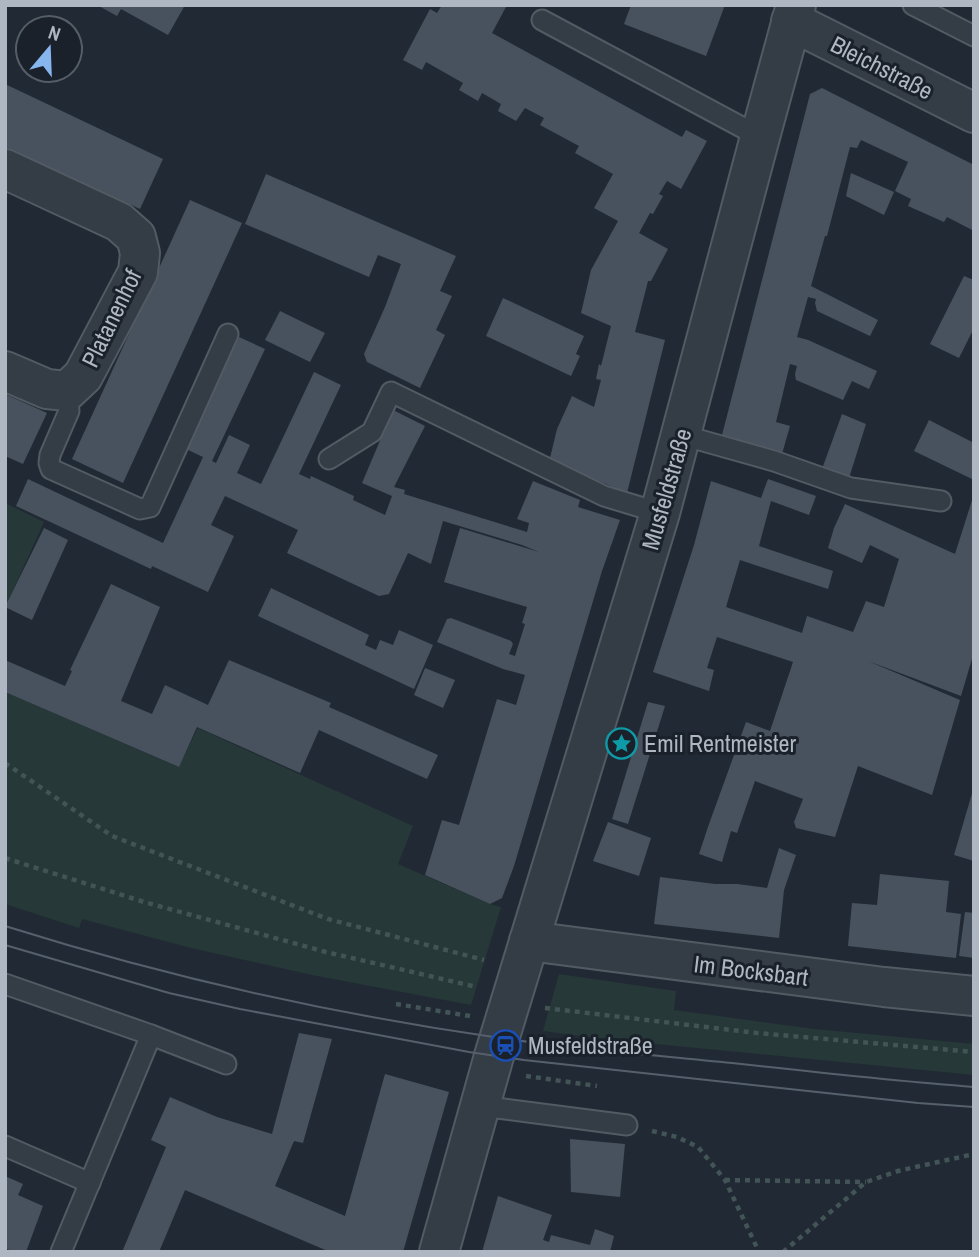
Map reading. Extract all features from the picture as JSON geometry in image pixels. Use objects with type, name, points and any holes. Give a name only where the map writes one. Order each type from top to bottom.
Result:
[{"type":"street","name":"Bleichstraße","points":[[794,13],[974,113]]},
{"type":"street","name":"Musfeldstraße","points":[[439,1252],[529,941],[660,513],[794,13]]},
{"type":"street","name":"Platanenhof","points":[[5,169],[119,222],[136,237],[140,253],[138,272],[83,376],[67,391],[47,390],[5,372]]},
{"type":"street","name":"Im Bocksbart","points":[[529,941],[974,996]]},
{"type":"lane","points":[[913,5],[974,36]]},
{"type":"lane","points":[[542,20],[760,136]]},
{"type":"lane","points":[[67,391],[69,411],[50,455],[51,469],[140,509],[150,507],[228,334]]},
{"type":"lane","points":[[328,459],[372,432],[391,392],[604,496],[660,513]]},
{"type":"lane","points":[[682,435],[774,461],[851,488],[942,501]]},
{"type":"lane","points":[[5,984],[226,1064]]},
{"type":"lane","points":[[61,1252],[151,1035]]},
{"type":"lane","points":[[481,1106],[626,1125]]},
{"type":"lane","points":[[5,1146],[90,1183]]},
{"type":"path","points":[[5,763],[112,836],[328,919],[495,963]]},
{"type":"path","points":[[519,1075],[597,1086]]},
{"type":"path","points":[[626,1125],[677,1137],[698,1147],[725,1180],[759,1252]]},
{"type":"path","points":[[725,1180],[866,1182],[898,1171],[974,1154]]},
{"type":"path","points":[[783,1252],[866,1182]]},
{"type":"shaded area","points":[[5,503],[44,522],[5,608]]},
{"type":"shaded area","points":[[5,692],[178,767],[198,728],[413,826],[398,864],[501,907],[471,1005],[312,975],[191,948],[82,919],[79,928],[5,904]]},
{"type":"shaded area","points":[[559,974],[676,991],[674,1010],[814,1029],[974,1044],[974,1075],[543,1031]]},
{"type":"building","points":[[97,5],[185,5],[168,35],[121,9],[117,16]]},
{"type":"building","points":[[442,5],[507,5],[492,33],[682,137],[686,130],[707,141],[681,189],[667,181],[659,194],[663,196],[639,233],[668,249],[651,281],[648,281],[635,332],[665,340],[627,493],[550,458],[557,429],[572,396],[594,407],[601,380],[596,379],[611,326],[581,313],[591,270],[618,221],[594,208],[613,174],[575,153],[579,146],[540,125],[544,118],[525,108],[516,121],[498,111],[501,104],[482,93],[478,101],[459,90],[463,83],[426,62],[422,70],[403,60],[430,9],[437,13]]},
{"type":"building","points":[[631,5],[725,5],[706,56],[624,24]]},
{"type":"building","points":[[5,84],[163,159],[140,209],[5,147]]},
{"type":"building","points":[[822,88],[974,165],[974,231],[947,217],[944,222],[908,206],[911,199],[895,191],[908,162],[861,140],[857,148],[850,147],[811,286],[878,320],[870,336],[817,311],[816,299],[808,297],[797,337],[877,371],[869,389],[852,381],[843,400],[796,380],[797,366],[790,364],[776,422],[790,426],[782,454],[722,435],[810,94]]},
{"type":"building","points":[[851,173],[894,192],[884,215],[846,196]]},
{"type":"building","points":[[266,174],[456,256],[440,291],[452,296],[436,330],[445,335],[420,388],[367,362],[364,354],[401,264],[378,255],[369,277],[245,224]]},
{"type":"building","points":[[190,200],[242,223],[123,483],[72,459]]},
{"type":"building","points":[[964,276],[974,280],[974,328],[959,358],[930,344]]},
{"type":"building","points":[[503,298],[584,336],[576,354],[580,356],[571,376],[486,336]]},
{"type":"building","points":[[280,311],[325,333],[310,362],[265,340]]},
{"type":"building","points":[[239,337],[265,349],[212,461],[216,463],[229,435],[250,445],[237,473],[261,484],[314,372],[341,385],[299,474],[310,479],[311,476],[354,496],[353,500],[385,515],[392,496],[362,483],[393,410],[425,426],[394,487],[405,490],[404,494],[527,532],[529,523],[517,519],[533,481],[580,500],[578,507],[620,520],[602,571],[514,866],[502,898],[490,904],[425,875],[442,820],[459,825],[497,699],[516,705],[525,675],[503,669],[437,642],[447,619],[451,618],[511,641],[513,644],[509,654],[515,656],[525,624],[522,623],[527,607],[444,582],[460,528],[539,552],[443,521],[431,564],[408,553],[389,594],[379,596],[287,553],[298,530],[225,496],[211,525],[234,536],[208,592],[152,566],[151,569],[16,506],[28,479],[163,543],[203,457],[186,449]]},
{"type":"building","points":[[5,394],[47,413],[23,464],[5,456]]},
{"type":"building","points":[[842,414],[866,424],[849,478],[822,469]]},
{"type":"building","points":[[929,420],[974,443],[974,480],[914,451]]},
{"type":"building","points":[[768,479],[816,496],[809,515],[771,501],[759,546],[833,571],[828,589],[740,560],[726,607],[802,633],[807,616],[853,632],[866,601],[884,607],[899,559],[870,545],[862,563],[828,548],[845,504],[955,554],[974,494],[974,652],[961,696],[868,661],[960,700],[932,795],[858,766],[835,837],[796,828],[794,822],[803,799],[755,781],[737,833],[731,831],[722,862],[699,854],[709,824],[746,722],[770,731],[793,662],[717,637],[707,668],[714,670],[709,691],[653,672],[694,545],[711,481],[761,498]]},
{"type":"building","points":[[44,528],[68,540],[32,620],[5,607]]},
{"type":"building","points":[[111,584],[160,607],[121,701],[152,714],[165,685],[208,705],[229,660],[331,703],[329,707],[438,755],[427,779],[319,730],[300,773],[197,727],[179,767],[5,692],[5,660],[65,686]]},
{"type":"building","points":[[271,588],[369,635],[365,645],[376,650],[380,640],[393,645],[399,630],[433,645],[414,689],[258,616]]},
{"type":"building","points":[[425,668],[455,680],[443,708],[414,695]]},
{"type":"building","points":[[648,702],[665,706],[628,824],[612,819]]},
{"type":"building","points":[[974,790],[974,861],[954,855]]},
{"type":"building","points":[[608,822],[651,838],[639,876],[593,861]]},
{"type":"building","points":[[779,848],[796,855],[784,890],[779,938],[654,924],[660,877],[767,888]]},
{"type":"building","points":[[880,874],[949,881],[946,912],[961,914],[956,958],[848,946],[852,903],[877,905]]},
{"type":"building","points":[[965,912],[974,913],[974,958],[959,956]]},
{"type":"building","points":[[299,1033],[332,1039],[303,1143],[294,1141],[275,1186],[345,1216],[385,1074],[449,1092],[403,1252],[330,1252],[185,1190],[159,1252],[122,1252],[166,1147],[151,1140],[170,1097],[217,1117],[272,1134]]},
{"type":"building","points":[[570,1139],[625,1144],[620,1197],[571,1192]]},
{"type":"building","points":[[5,1176],[23,1184],[18,1195],[43,1206],[26,1252],[13,1252],[5,1248]]},
{"type":"building","points":[[498,1196],[552,1215],[543,1240],[549,1242],[551,1235],[590,1245],[595,1229],[614,1236],[610,1252],[482,1252]]},
{"type":"tram line","points":[[5,926],[189,978],[375,1018],[587,1049],[974,1087]]},
{"type":"tram line","points":[[5,945],[169,993],[469,1052],[974,1107]]},
{"type":"place","name":"Emil Rentmeister","points":[[621,743]]},
{"type":"place","name":"Musfeldstraße","points":[[505,1045]]}]
